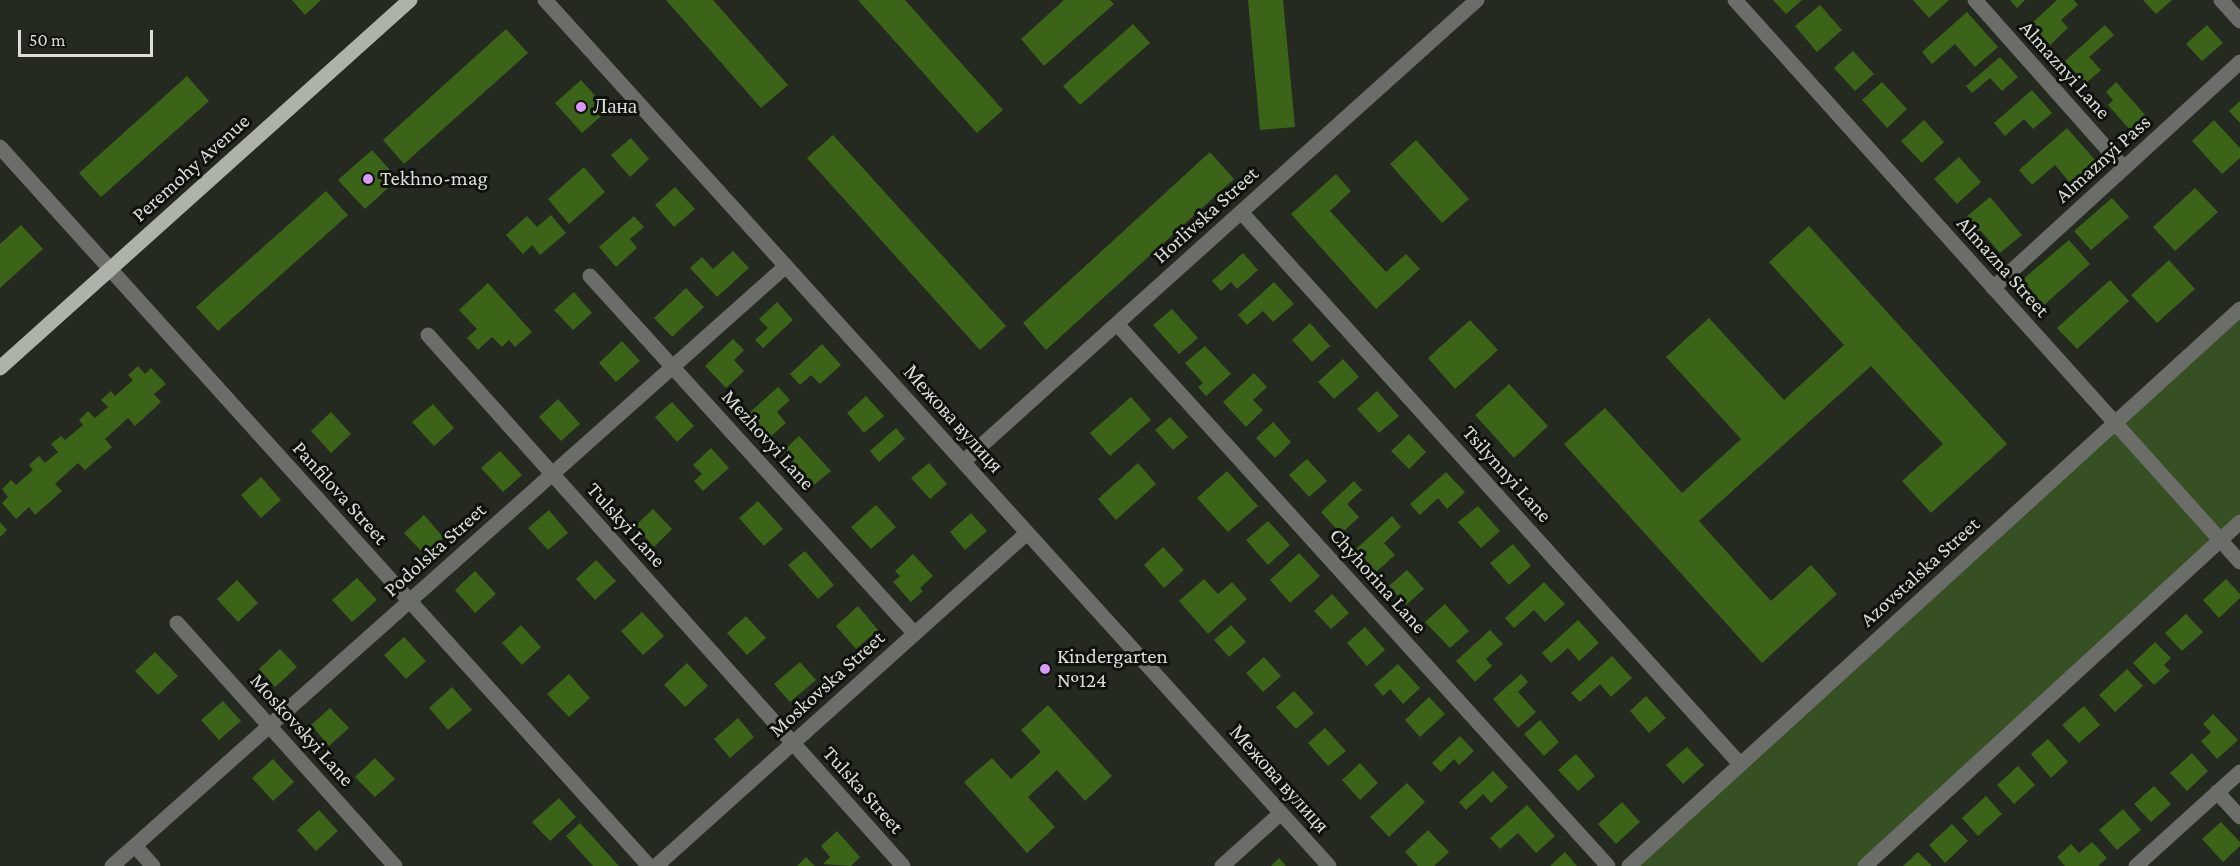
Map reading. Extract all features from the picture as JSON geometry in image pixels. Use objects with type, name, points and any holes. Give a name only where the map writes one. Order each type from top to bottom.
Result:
[{"type":"main road","name":"Peremohy Avenue","points":[[0,368],[410,0]]},
{"type":"street","name":"Межова вулиця","points":[[545,0],[1329,866]]},
{"type":"street","name":"Horlivska Street","points":[[963,462],[1477,0]]},
{"type":"street","name":"Almazna Street","points":[[1735,0],[2240,562]]},
{"type":"street","name":"Almaznyi Lane","points":[[1975,0],[2124,168]]},
{"type":"street","points":[[2221,0],[2240,21]]},
{"type":"street","name":"Almaznyi Pass","points":[[1993,288],[2240,62]]},
{"type":"street","name":"Panfilova Street","points":[[0,147],[649,866]]},
{"type":"street","name":"Tsilynnyi Lane","points":[[1242,212],[1740,764]]},
{"type":"street","name":"Podolska Street","points":[[112,866],[786,266]]},
{"type":"street","name":"Mezhovyi Lane","points":[[590,276],[914,633]]},
{"type":"street","name":"Azovstalska Street","points":[[1629,866],[2240,309]]},
{"type":"street","name":"Chyhorina Lane","points":[[1117,324],[1608,866]]},
{"type":"street","name":"Tulskyi Lane","points":[[428,335],[793,743]]},
{"type":"street","points":[[1864,866],[2240,522]]},
{"type":"street","name":"Moskovska Street","points":[[656,866],[1027,532]]},
{"type":"street","name":"Moskovskyi Lane","points":[[177,622],[395,866]]},
{"type":"street","name":"Tulska Street","points":[[793,743],[903,866]]},
{"type":"street","points":[[2136,866],[2240,772]]},
{"type":"street","points":[[2217,792],[2240,817]]},
{"type":"street","points":[[1222,866],[1281,813]]},
{"type":"street","points":[[135,846],[153,866]]},
{"type":"green space","points":[[2240,315],[2240,515],[1857,866],[1636,866]]},
{"type":"building","points":[[292,0],[321,0],[305,15]]},
{"type":"building","points":[[666,0],[713,0],[788,85],[761,108]]},
{"type":"building","points":[[858,0],[905,0],[1003,110],[977,133]]},
{"type":"building","points":[[1064,0],[1110,0],[1114,4],[1044,66],[1021,39]]},
{"type":"building","points":[[1248,0],[1283,0],[1295,127],[1260,130]]},
{"type":"building","points":[[1773,0],[1802,0],[1786,14]]},
{"type":"building","points":[[1913,0],[1949,0],[1929,18]]},
{"type":"building","points":[[2010,0],[2025,0],[2017,8]]},
{"type":"building","points":[[2057,0],[2074,0],[2078,5],[2061,20],[2068,28],[2050,45],[2031,24]]},
{"type":"building","points":[[2143,0],[2172,0],[2156,14]]},
{"type":"building","points":[[1820,5],[1842,30],[1817,52],[1795,26]]},
{"type":"building","points":[[1967,12],[1998,47],[1975,67],[1955,44],[1932,64],[1922,52]]},
{"type":"building","points":[[1133,24],[1150,43],[1080,105],[1063,86]]},
{"type":"building","points":[[2105,25],[2114,35],[2089,57],[2101,70],[2085,84],[2065,61]]},
{"type":"building","points":[[2207,25],[2223,43],[2202,61],[2186,44]]},
{"type":"building","points":[[506,29],[528,53],[404,164],[383,140]]},
{"type":"building","points":[[1853,51],[1874,74],[1855,91],[1834,68]]},
{"type":"building","points":[[2000,57],[2018,77],[2002,91],[1990,78],[1972,93],[1966,86]]},
{"type":"building","points":[[187,76],[209,101],[101,197],[79,173]]},
{"type":"building","points":[[581,80],[608,110],[582,133],[555,103]]},
{"type":"building","points":[[1882,82],[1907,109],[1887,128],[1862,100]]},
{"type":"building","points":[[2116,82],[2146,116],[2130,130],[2108,105],[2113,100],[2106,92]]},
{"type":"building","points":[[2032,90],[2052,113],[2033,129],[2024,119],[2005,136],[1994,123]]},
{"type":"building","points":[[2240,101],[2240,123],[2229,111]]},
{"type":"building","points":[[1924,120],[1944,142],[1922,163],[1901,141]]},
{"type":"building","points":[[2214,120],[2240,148],[2240,158],[2222,174],[2192,141]]},
{"type":"building","points":[[2067,128],[2096,161],[2071,184],[2055,165],[2032,185],[2019,170]]},
{"type":"building","points":[[833,135],[1006,326],[980,350],[807,158]]},
{"type":"building","points":[[631,138],[649,159],[630,177],[611,155]]},
{"type":"building","points":[[1416,140],[1469,199],[1442,223],[1390,164]]},
{"type":"building","points":[[372,150],[398,179],[365,209],[338,180]]},
{"type":"building","points":[[1210,152],[1234,179],[1046,350],[1023,323]]},
{"type":"building","points":[[1959,157],[1981,182],[1957,204],[1934,179]]},
{"type":"building","points":[[584,167],[605,192],[569,224],[548,199]]},
{"type":"building","points":[[1336,174],[1351,191],[1330,211],[1386,272],[1406,254],[1420,269],[1376,309],[1291,214]]},
{"type":"building","points":[[675,187],[695,209],[674,227],[655,205]]},
{"type":"building","points":[[2195,188],[2218,212],[2175,251],[2153,227]]},
{"type":"building","points":[[326,191],[348,215],[218,331],[196,307]]},
{"type":"building","points":[[1990,197],[2022,235],[2000,253],[1980,230],[1972,236],[1960,222]]},
{"type":"building","points":[[2112,198],[2129,217],[2091,250],[2074,231]]},
{"type":"building","points":[[551,215],[566,233],[540,255],[532,245],[523,254],[506,235],[527,216],[537,227]]},
{"type":"building","points":[[634,216],[644,227],[630,239],[637,248],[616,267],[599,247]]},
{"type":"building","points":[[21,225],[43,249],[0,288],[0,244]]},
{"type":"building","points":[[1809,226],[2007,444],[1931,513],[1902,481],[1943,444],[1871,366],[1699,521],[1771,601],[1811,565],[1837,594],[1762,663],[1564,444],[1605,408],[1682,493],[1741,439],[1666,357],[1709,318],[1784,400],[1844,345],[1769,262]]},
{"type":"building","points":[[2069,240],[2090,264],[2044,305],[2022,280]]},
{"type":"building","points":[[733,251],[749,268],[717,297],[690,268],[702,257],[713,269]]},
{"type":"building","points":[[1243,253],[1258,270],[1237,289],[1231,282],[1221,291],[1212,281]]},
{"type":"building","points":[[2169,260],[2195,289],[2157,323],[2131,295]]},
{"type":"building","points":[[2110,280],[2129,301],[2077,349],[2057,328]]},
{"type":"building","points":[[1274,282],[1294,304],[1273,322],[1263,311],[1247,325],[1238,315]]},
{"type":"building","points":[[488,283],[532,332],[515,347],[509,340],[502,347],[492,337],[478,350],[467,338],[477,329],[459,310]]},
{"type":"building","points":[[686,288],[704,307],[672,337],[654,318]]},
{"type":"building","points":[[574,292],[592,313],[573,330],[554,310]]},
{"type":"building","points":[[777,302],[793,320],[763,348],[755,340],[768,328],[759,319]]},
{"type":"building","points":[[1172,309],[1198,338],[1179,354],[1153,325]]},
{"type":"building","points":[[1470,320],[1498,350],[1455,389],[1428,358]]},
{"type":"building","points":[[1310,323],[1330,346],[1312,362],[1292,340]]},
{"type":"building","points":[[733,339],[744,350],[734,360],[744,371],[726,388],[705,366]]},
{"type":"building","points":[[622,341],[640,361],[616,382],[599,363]]},
{"type":"building","points":[[822,344],[841,365],[820,384],[811,375],[800,385],[790,374]]},
{"type":"building","points":[[1205,346],[1231,374],[1206,396],[1198,387],[1203,383],[1185,363]]},
{"type":"building","points":[[1343,359],[1359,377],[1334,399],[1318,382]]},
{"type":"building","points":[[138,366],[145,374],[151,368],[166,384],[154,394],[161,402],[135,426],[128,418],[105,439],[112,447],[85,470],[78,463],[55,484],[62,491],[35,515],[29,507],[16,519],[2,503],[8,497],[2,489],[11,480],[16,485],[33,470],[29,465],[39,456],[45,463],[58,452],[51,444],[61,436],[65,440],[83,425],[79,420],[88,411],[95,418],[108,407],[101,400],[111,391],[115,396],[133,380],[128,375]]},
{"type":"building","points":[[1254,373],[1267,387],[1253,400],[1263,410],[1246,427],[1223,402]]},
{"type":"building","points":[[1509,384],[1548,426],[1514,458],[1475,415]]},
{"type":"building","points":[[778,387],[790,400],[777,412],[786,423],[770,437],[748,414]]},
{"type":"building","points":[[1377,391],[1399,416],[1379,433],[1357,409]]},
{"type":"building","points":[[866,396],[884,416],[864,433],[847,413]]},
{"type":"building","points":[[1131,397],[1151,420],[1110,456],[1090,433]]},
{"type":"building","points":[[558,399],[580,424],[561,441],[539,417]]},
{"type":"building","points":[[672,402],[694,426],[677,442],[655,417]]},
{"type":"building","points":[[433,404],[454,428],[434,446],[412,422]]},
{"type":"building","points":[[331,412],[351,434],[331,453],[311,431]]},
{"type":"building","points":[[1170,417],[1188,437],[1173,450],[1155,430]]},
{"type":"building","points":[[1273,422],[1291,442],[1275,458],[1256,438]]},
{"type":"building","points":[[896,428],[905,439],[879,462],[870,451]]},
{"type":"building","points":[[1409,434],[1426,452],[1409,469],[1391,451]]},
{"type":"building","points":[[799,436],[831,471],[814,485],[783,451]]},
{"type":"building","points":[[711,448],[729,468],[703,491],[694,481],[702,474],[693,465]]},
{"type":"building","points":[[500,451],[522,475],[503,492],[481,468]]},
{"type":"building","points":[[1307,459],[1327,481],[1309,497],[1289,475]]},
{"type":"building","points":[[929,463],[947,484],[930,499],[911,478]]},
{"type":"building","points":[[1138,463],[1156,484],[1116,520],[1098,499]]},
{"type":"building","points":[[1227,471],[1258,506],[1228,532],[1197,498]]},
{"type":"building","points":[[1446,472],[1465,492],[1447,509],[1438,498],[1420,515],[1410,504]]},
{"type":"building","points":[[261,477],[281,500],[261,518],[241,495]]},
{"type":"building","points":[[1354,481],[1362,490],[1347,504],[1359,517],[1341,534],[1321,512]]},
{"type":"building","points":[[758,501],[783,529],[764,546],[739,518]]},
{"type":"building","points":[[876,505],[896,527],[871,549],[851,527]]},
{"type":"building","points":[[1478,506],[1500,531],[1481,548],[1458,522]]},
{"type":"building","points":[[653,509],[672,529],[654,547],[635,526]]},
{"type":"building","points":[[549,510],[568,533],[548,550],[528,528]]},
{"type":"building","points":[[971,513],[987,531],[965,550],[950,532]]},
{"type":"building","points":[[424,515],[444,538],[425,555],[404,533]]},
{"type":"building","points":[[1392,516],[1401,527],[1384,543],[1395,555],[1376,572],[1356,549]]},
{"type":"building","points":[[1268,521],[1290,545],[1268,565],[1246,540]]},
{"type":"building","points":[[0,522],[7,530],[0,537]]},
{"type":"building","points":[[1513,544],[1531,566],[1509,585],[1490,563]]},
{"type":"building","points":[[1163,547],[1184,570],[1164,588],[1144,565]]},
{"type":"building","points":[[805,551],[834,585],[818,599],[788,565]]},
{"type":"building","points":[[1299,553],[1320,576],[1290,603],[1270,580]]},
{"type":"building","points":[[913,554],[933,576],[920,588],[923,591],[911,602],[893,582],[900,576],[895,571]]},
{"type":"building","points":[[596,560],[616,581],[595,600],[576,579]]},
{"type":"building","points":[[1407,570],[1424,589],[1406,605],[1389,586]]},
{"type":"building","points":[[475,571],[496,594],[475,613],[455,590]]},
{"type":"building","points":[[357,578],[377,600],[352,622],[332,600]]},
{"type":"building","points":[[1204,579],[1218,594],[1232,582],[1247,599],[1208,634],[1179,601]]},
{"type":"building","points":[[2226,579],[2240,594],[2240,598],[2219,618],[2203,600]]},
{"type":"building","points":[[237,580],[258,603],[238,622],[217,599]]},
{"type":"building","points":[[1544,582],[1565,604],[1545,622],[1534,610],[1514,628],[1505,618]]},
{"type":"building","points":[[1332,594],[1349,613],[1331,629],[1314,611]]},
{"type":"building","points":[[1445,604],[1469,631],[1450,648],[1425,622]]},
{"type":"building","points":[[858,606],[878,630],[856,649],[836,626]]},
{"type":"building","points":[[642,612],[664,636],[643,655],[621,631]]},
{"type":"building","points":[[2186,614],[2203,632],[2182,651],[2165,633]]},
{"type":"building","points":[[746,616],[766,638],[747,655],[727,633]]},
{"type":"building","points":[[1578,620],[1599,643],[1579,661],[1568,648],[1551,663],[1542,653]]},
{"type":"building","points":[[521,625],[541,647],[522,665],[502,643]]},
{"type":"building","points":[[1231,625],[1246,642],[1229,657],[1214,640]]},
{"type":"building","points":[[1365,627],[1385,650],[1367,666],[1347,643]]},
{"type":"building","points":[[1490,630],[1503,644],[1486,659],[1492,666],[1475,682],[1456,661]]},
{"type":"building","points":[[404,637],[426,661],[406,679],[384,655]]},
{"type":"building","points":[[2155,642],[2171,658],[2164,665],[2170,671],[2154,685],[2133,663]]},
{"type":"building","points":[[280,649],[297,667],[275,687],[259,669]]},
{"type":"building","points":[[155,652],[178,676],[158,695],[135,671]]},
{"type":"building","points":[[1612,656],[1632,678],[1611,697],[1600,684],[1580,702],[1571,693]]},
{"type":"building","points":[[1264,657],[1281,676],[1263,692],[1246,673]]},
{"type":"building","points":[[800,662],[816,680],[790,702],[774,684]]},
{"type":"building","points":[[687,663],[708,686],[685,707],[664,685]]},
{"type":"building","points":[[1398,664],[1420,688],[1403,704],[1390,689],[1383,696],[1374,685]]},
{"type":"building","points":[[2127,669],[2143,686],[2115,712],[2099,695]]},
{"type":"building","points":[[569,674],[590,698],[569,717],[547,694]]},
{"type":"building","points":[[1521,674],[1528,682],[1518,692],[1536,712],[1518,728],[1493,699]]},
{"type":"building","points":[[452,687],[472,710],[448,730],[429,708]]},
{"type":"building","points":[[1294,691],[1314,713],[1296,729],[1276,707]]},
{"type":"building","points":[[1646,696],[1666,718],[1649,733],[1630,711]]},
{"type":"building","points":[[1429,697],[1445,714],[1420,737],[1405,720]]},
{"type":"building","points":[[223,701],[241,721],[219,740],[201,720]]},
{"type":"building","points":[[1048,705],[1112,776],[1085,801],[1057,770],[1028,797],[1055,827],[1027,853],[964,782],[992,758],[1011,779],[1041,752],[1021,730]]},
{"type":"building","points":[[2084,706],[2100,725],[2079,743],[2062,725]]},
{"type":"building","points":[[330,708],[349,728],[329,746],[311,725]]},
{"type":"building","points":[[2213,714],[2238,740],[2217,759],[2201,741],[2211,732],[2203,724]]},
{"type":"building","points":[[738,718],[754,737],[730,758],[714,739]]},
{"type":"building","points":[[1540,720],[1559,742],[1544,756],[1524,734]]},
{"type":"building","points":[[1325,728],[1346,751],[1328,766],[1308,743]]},
{"type":"building","points":[[1460,736],[1474,751],[1459,765],[1454,759],[1441,772],[1432,763]]},
{"type":"building","points":[[2048,739],[2068,762],[2051,778],[2031,754]]},
{"type":"building","points":[[1687,747],[1704,765],[1683,784],[1666,765]]},
{"type":"building","points":[[2192,753],[2208,771],[2187,791],[2170,773]]},
{"type":"building","points":[[1576,754],[1595,776],[1578,791],[1558,770]]},
{"type":"building","points":[[375,758],[395,779],[375,797],[355,777]]},
{"type":"building","points":[[273,759],[294,782],[273,801],[252,778]]},
{"type":"building","points":[[1360,763],[1378,783],[1360,800],[1342,780]]},
{"type":"building","points":[[2018,766],[2035,785],[2014,804],[1997,785]]},
{"type":"building","points":[[1493,771],[1508,787],[1491,803],[1483,794],[1466,810],[1459,802]]},
{"type":"building","points":[[1407,783],[1425,802],[1389,837],[1370,817]]},
{"type":"building","points":[[2154,786],[2171,804],[2151,822],[2134,804]]},
{"type":"building","points":[[1986,796],[2002,814],[1978,836],[1962,818]]},
{"type":"building","points":[[559,798],[576,817],[550,841],[532,822]]},
{"type":"building","points":[[1622,802],[1640,822],[1616,844],[1598,824]]},
{"type":"building","points":[[1527,805],[1555,836],[1536,853],[1518,833],[1500,849],[1490,838]]},
{"type":"building","points":[[2123,809],[2141,830],[2117,850],[2099,830]]},
{"type":"building","points":[[319,810],[338,831],[316,851],[297,830]]},
{"type":"building","points":[[2221,822],[2240,842],[2240,846],[2223,862],[2202,839]]},
{"type":"building","points":[[580,823],[619,866],[593,866],[566,836]]},
{"type":"building","points":[[1952,824],[1968,841],[1945,863],[1929,845]]},
{"type":"building","points":[[1428,830],[1449,852],[1434,866],[1418,866],[1405,852]]},
{"type":"building","points":[[837,831],[860,857],[851,866],[823,864],[830,857],[821,846]]},
{"type":"building","points":[[2092,842],[2107,858],[2098,866],[2065,866],[2057,857],[2071,844],[2079,853]]},
{"type":"building","points":[[1565,852],[1577,866],[1550,866]]},
{"type":"building","points":[[1918,852],[1932,866],[1903,866]]},
{"type":"building","points":[[806,857],[815,866],[797,866]]},
{"type":"building","points":[[1279,858],[1286,866],[1271,866]]},
{"type":"place","name":"Лана","points":[[581,107]]},
{"type":"place","name":"Tekhno-mag","points":[[368,179]]},
{"type":"place","name":"Kindergarten №124","points":[[1045,669]]}]
